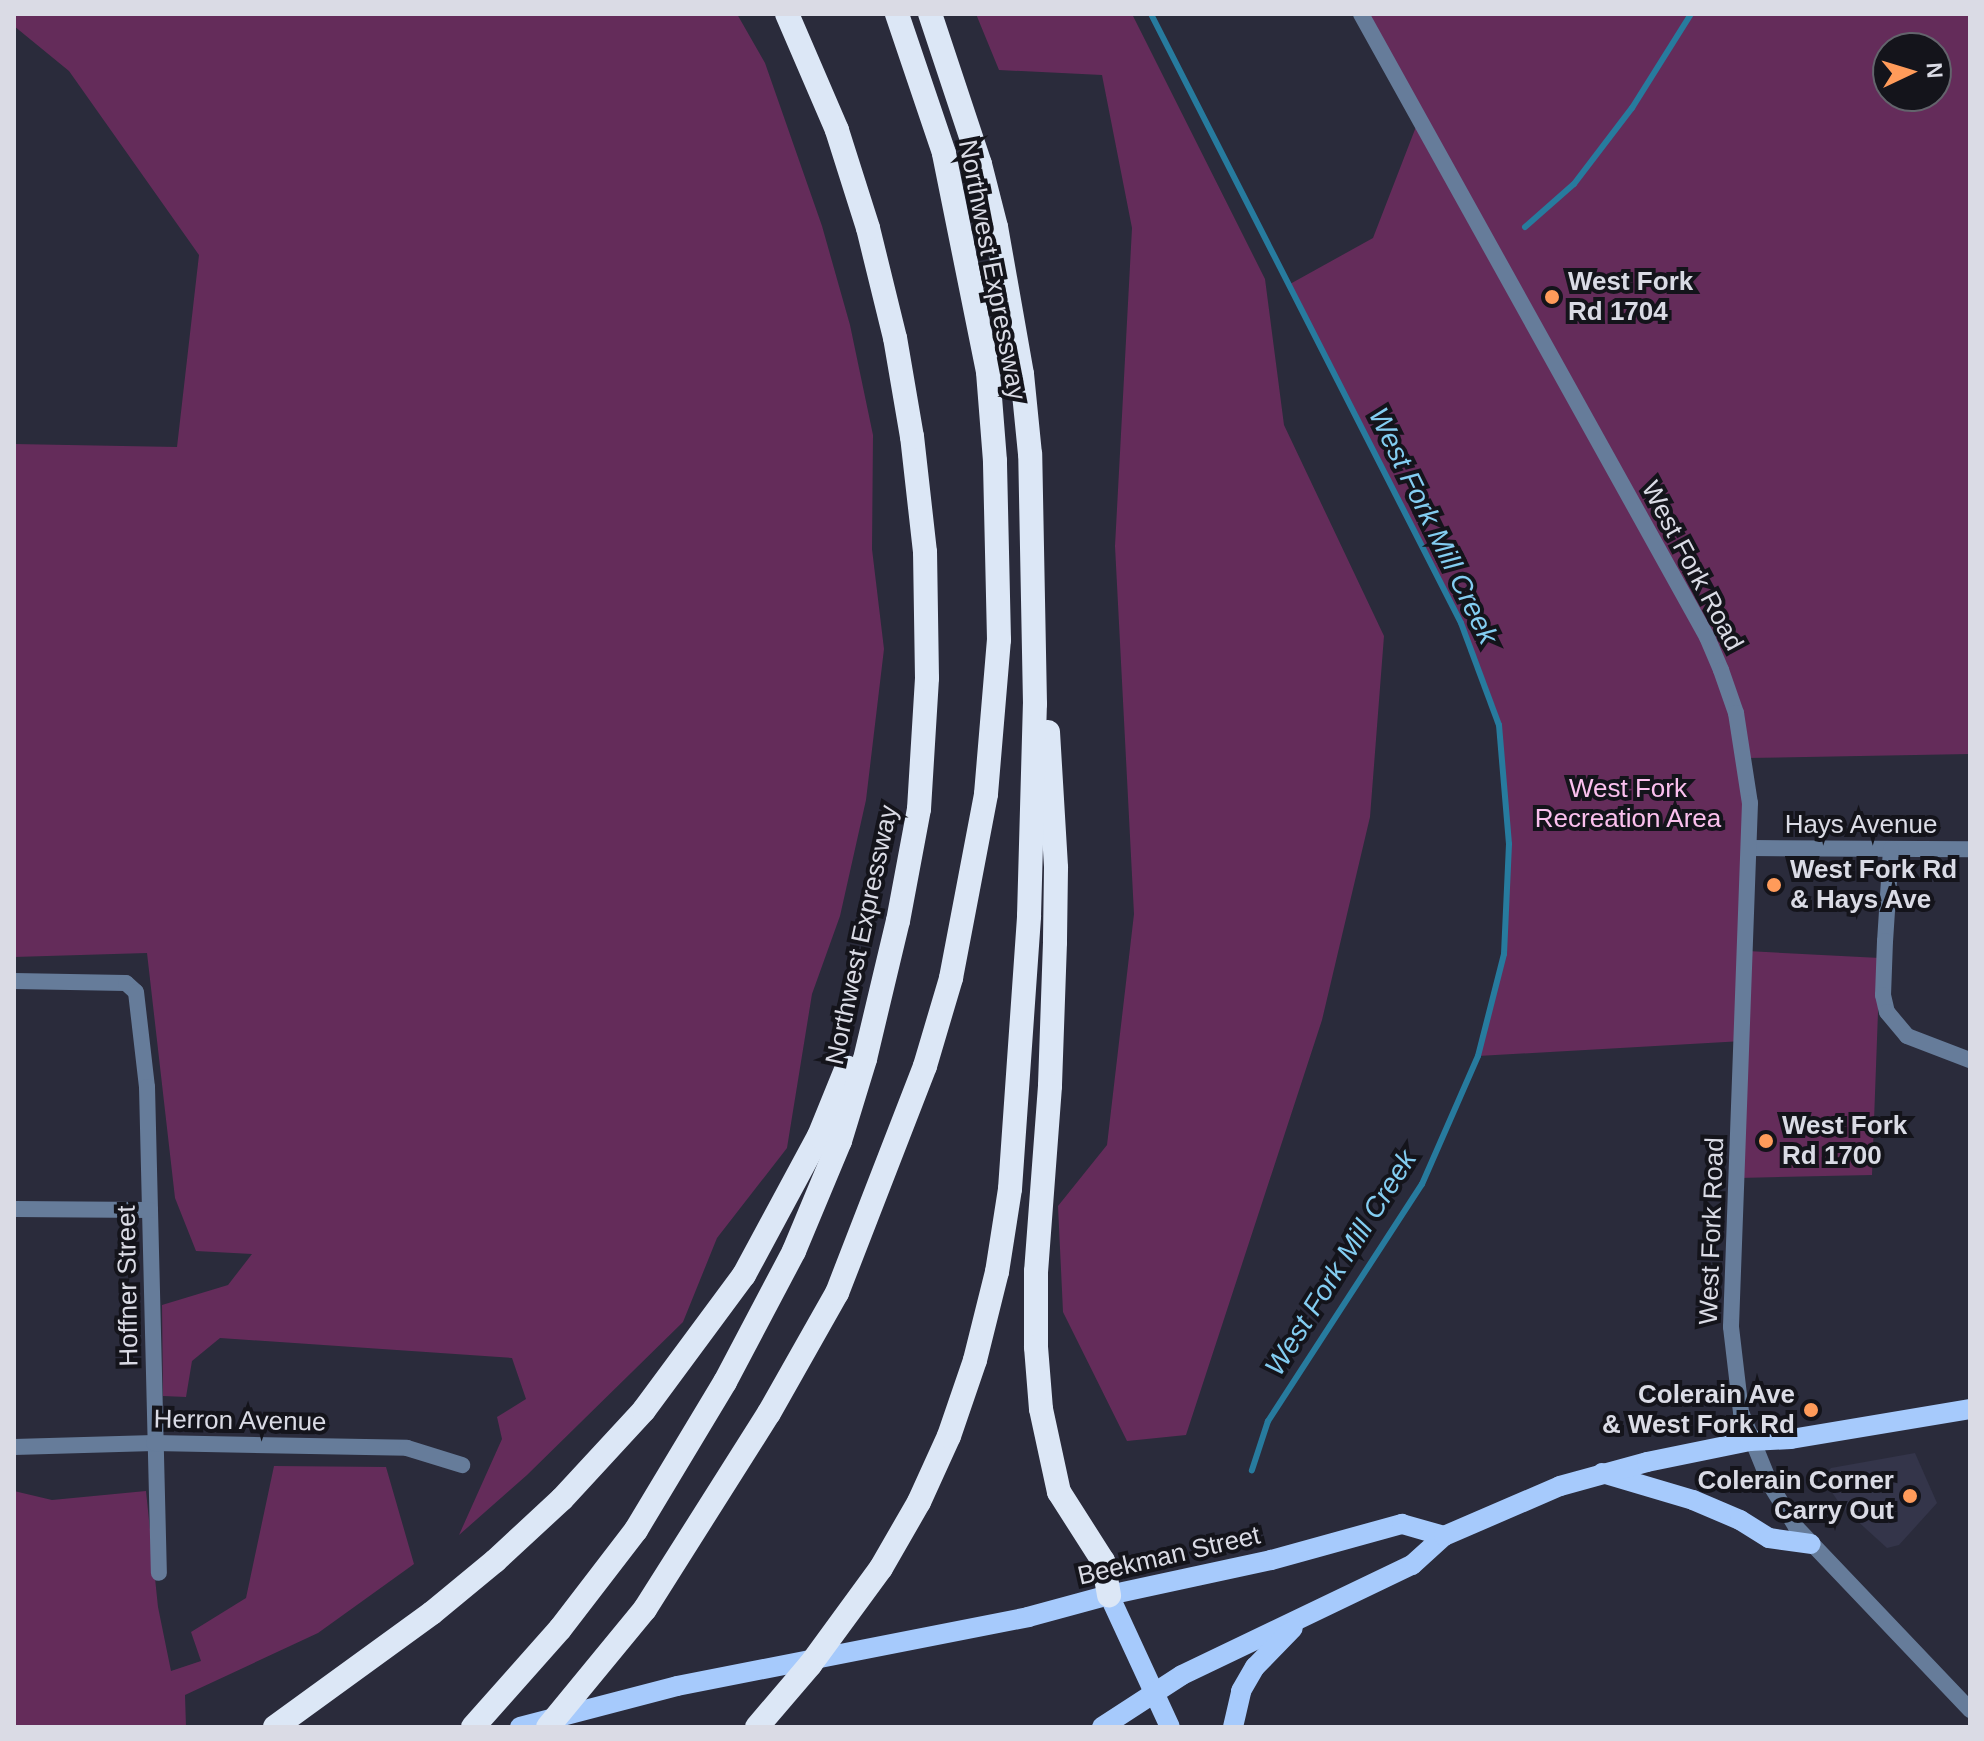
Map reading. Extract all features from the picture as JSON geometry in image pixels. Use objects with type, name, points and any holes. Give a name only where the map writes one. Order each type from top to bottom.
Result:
[{"type":"highway","name":"Northwest Expressway","points":[[473,1727],[560,1629],[636,1530],[725,1382],[794,1251],[840,1141],[865,1059],[898,921],[919,809],[927,678],[925,552],[912,437],[895,338],[868,228],[837,130],[787,14]]},
{"type":"highway","name":"Northwest Expressway","points":[[548,1727],[645,1609],[769,1413],[837,1293],[893,1156],[951,978],[986,794],[999,640],[995,461],[988,372],[944,153],[897,14]]},
{"type":"highway","points":[[757,1727],[810,1665],[881,1568],[919,1502],[949,1436],[975,1360],[997,1272],[1010,1189],[1028,931],[1034,639],[1030,454],[1022,374],[996,227],[980,164],[930,14]]},
{"type":"highway","points":[[1034,639],[1046,693],[1056,868],[1050,1086],[1036,1271],[1036,1347],[1041,1409],[1059,1492],[1103,1561],[1109,1595]]},
{"type":"highway","points":[[275,1727],[432,1613],[495,1561],[562,1499],[644,1410],[744,1275],[819,1136],[842,1084],[898,921]]},
{"type":"highway","points":[[260,1727],[297,1710]]},
{"type":"main road","points":[[1102,1727],[1152,1692],[1314,1609],[1412,1565],[1444,1536],[1560,1486],[1602,1473],[1750,1441],[1791,1439],[1970,1409]]},
{"type":"main road","points":[[1602,1473],[1693,1500],[1740,1520],[1769,1538],[1811,1544]]},
{"type":"main road","name":"Beekman Street","points":[[520,1727],[677,1686],[1028,1617],[1109,1595],[1271,1560],[1402,1524],[1444,1536]]},
{"type":"main road","points":[[1109,1595],[1170,1727]]},
{"type":"main road","points":[[1233,1727],[1241,1691],[1255,1667],[1314,1609]]},
{"type":"street","name":"West Fork Road","points":[[1361,14],[1707,637],[1736,713],[1745,758],[1751,848],[1731,1327],[1736,1390],[1750,1441],[1781,1506],[1811,1544],[1970,1710]]},
{"type":"street","name":"Hays Avenue","points":[[1751,848],[1970,849]]},
{"type":"street","points":[[1891,849],[1883,995],[1887,1012],[1907,1036],[1970,1060]]},
{"type":"street","name":"Hoffner Street","points":[[14,981],[126,983],[138,998],[147,1087],[159,1573]]},
{"type":"street","points":[[14,1209],[150,1210]]},
{"type":"street","name":"Herron Avenue","points":[[14,1447],[154,1443],[407,1448],[462,1465]]},
{"type":"shaded area","points":[[1915,1453],[1937,1503],[1899,1545],[1887,1548],[1842,1507],[1822,1478],[1831,1468]]},
{"type":"green space","points":[[14,14],[737,14],[765,63],[822,226],[850,325],[873,435],[872,549],[884,649],[866,800],[840,916],[812,994],[787,1148],[717,1238],[683,1322],[527,1475],[459,1535],[502,1439],[497,1417],[526,1399],[512,1358],[220,1338],[192,1361],[186,1397],[163,1396],[162,1305],[228,1285],[252,1254],[196,1251],[175,1198],[147,953],[14,957],[14,444],[177,447],[199,255],[69,71],[14,26]]},
{"type":"green space","points":[[976,14],[1132,14],[1265,279],[1284,425],[1384,636],[1370,817],[1322,1020],[1186,1435],[1127,1441],[1063,1312],[1058,1206],[1107,1145],[1134,914],[1115,546],[1132,228],[1102,75],[999,70]]},
{"type":"green space","name":"West Fork Recreation Area","points":[[1361,14],[1970,14],[1970,754],[1746,758],[1747,951],[1880,958],[1872,1175],[1739,1178],[1743,1041],[1478,1056],[1504,954],[1509,844],[1499,725],[1461,623],[1290,284],[1373,238],[1419,119]]},
{"type":"green space","points":[[274,1466],[386,1467],[414,1564],[318,1633],[185,1695],[186,1727],[14,1727],[14,1491],[52,1500],[146,1491],[158,1607],[171,1671],[201,1661],[191,1632],[246,1598]]},
{"type":"waterway","name":"West Fork Mill Creek","points":[[1151,14],[1461,623],[1499,725],[1509,844],[1504,954],[1478,1056],[1422,1184],[1268,1421],[1252,1470]]},
{"type":"waterway","points":[[1525,227],[1574,184],[1632,108],[1691,14]]},
{"type":"place","name":"West Fork Rd 1704","points":[[1552,297]]},
{"type":"place","name":"West Fork Rd & Hays Ave","points":[[1774,885]]},
{"type":"place","name":"West Fork Rd 1700","points":[[1766,1141]]},
{"type":"place","name":"Colerain Ave & West Fork Rd","points":[[1811,1410]]},
{"type":"place","name":"Colerain Corner Carry Out","points":[[1910,1496]]}]
